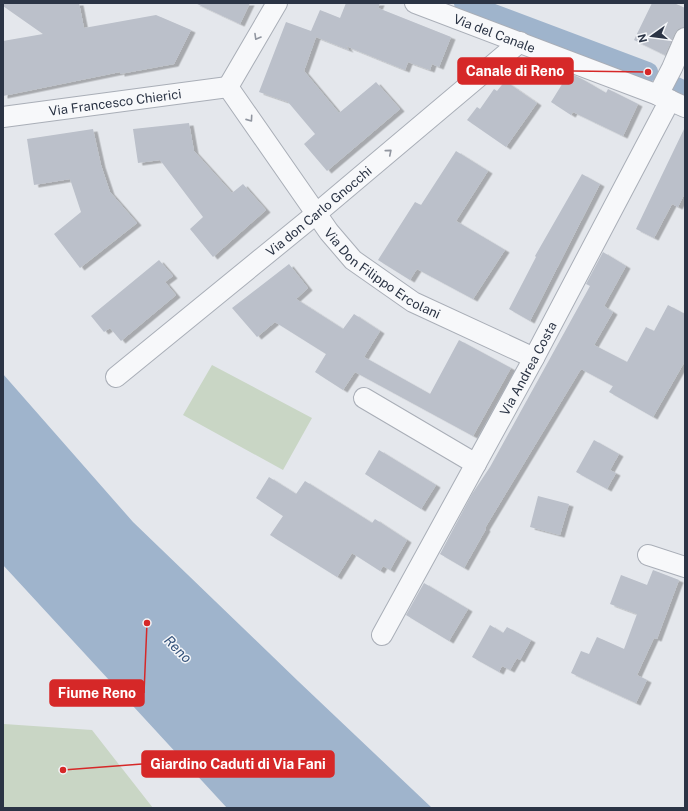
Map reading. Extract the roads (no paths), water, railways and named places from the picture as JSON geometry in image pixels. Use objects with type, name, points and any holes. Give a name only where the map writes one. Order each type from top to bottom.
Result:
[{"type":"street","points":[[228,87],[277,3]]},
{"type":"street","name":"Via del Canale","points":[[415,3],[671,100]]},
{"type":"street","name":"Via Andrea Costa","points":[[382,635],[534,358],[671,100],[672,68],[685,38]]},
{"type":"street","name":"Via don Carlo Gnocchi","points":[[116,377],[317,213],[520,42]]},
{"type":"street","name":"Via Francesco Chierici","points":[[3,118],[228,87]]},
{"type":"street","name":"Via Don Filippo Ercolani","points":[[228,87],[329,232],[353,260],[413,302],[534,358]]},
{"type":"street","points":[[364,398],[476,464]]},
{"type":"street","points":[[648,555],[685,567]]},
{"type":"water","name":"Reno","points":[[3,374],[133,522],[432,808],[227,808],[3,565]]},
{"type":"waterway","points":[[464,3],[648,72]]},
{"type":"waterway","points":[[676,87],[685,91]]},
{"type":"place","name":"Canale di Reno","points":[[648,72]]},
{"type":"place","name":"Fiume Reno","points":[[147,623]]},
{"type":"place","name":"Giardino Caduti di Via Fani","points":[[63,770]]}]
